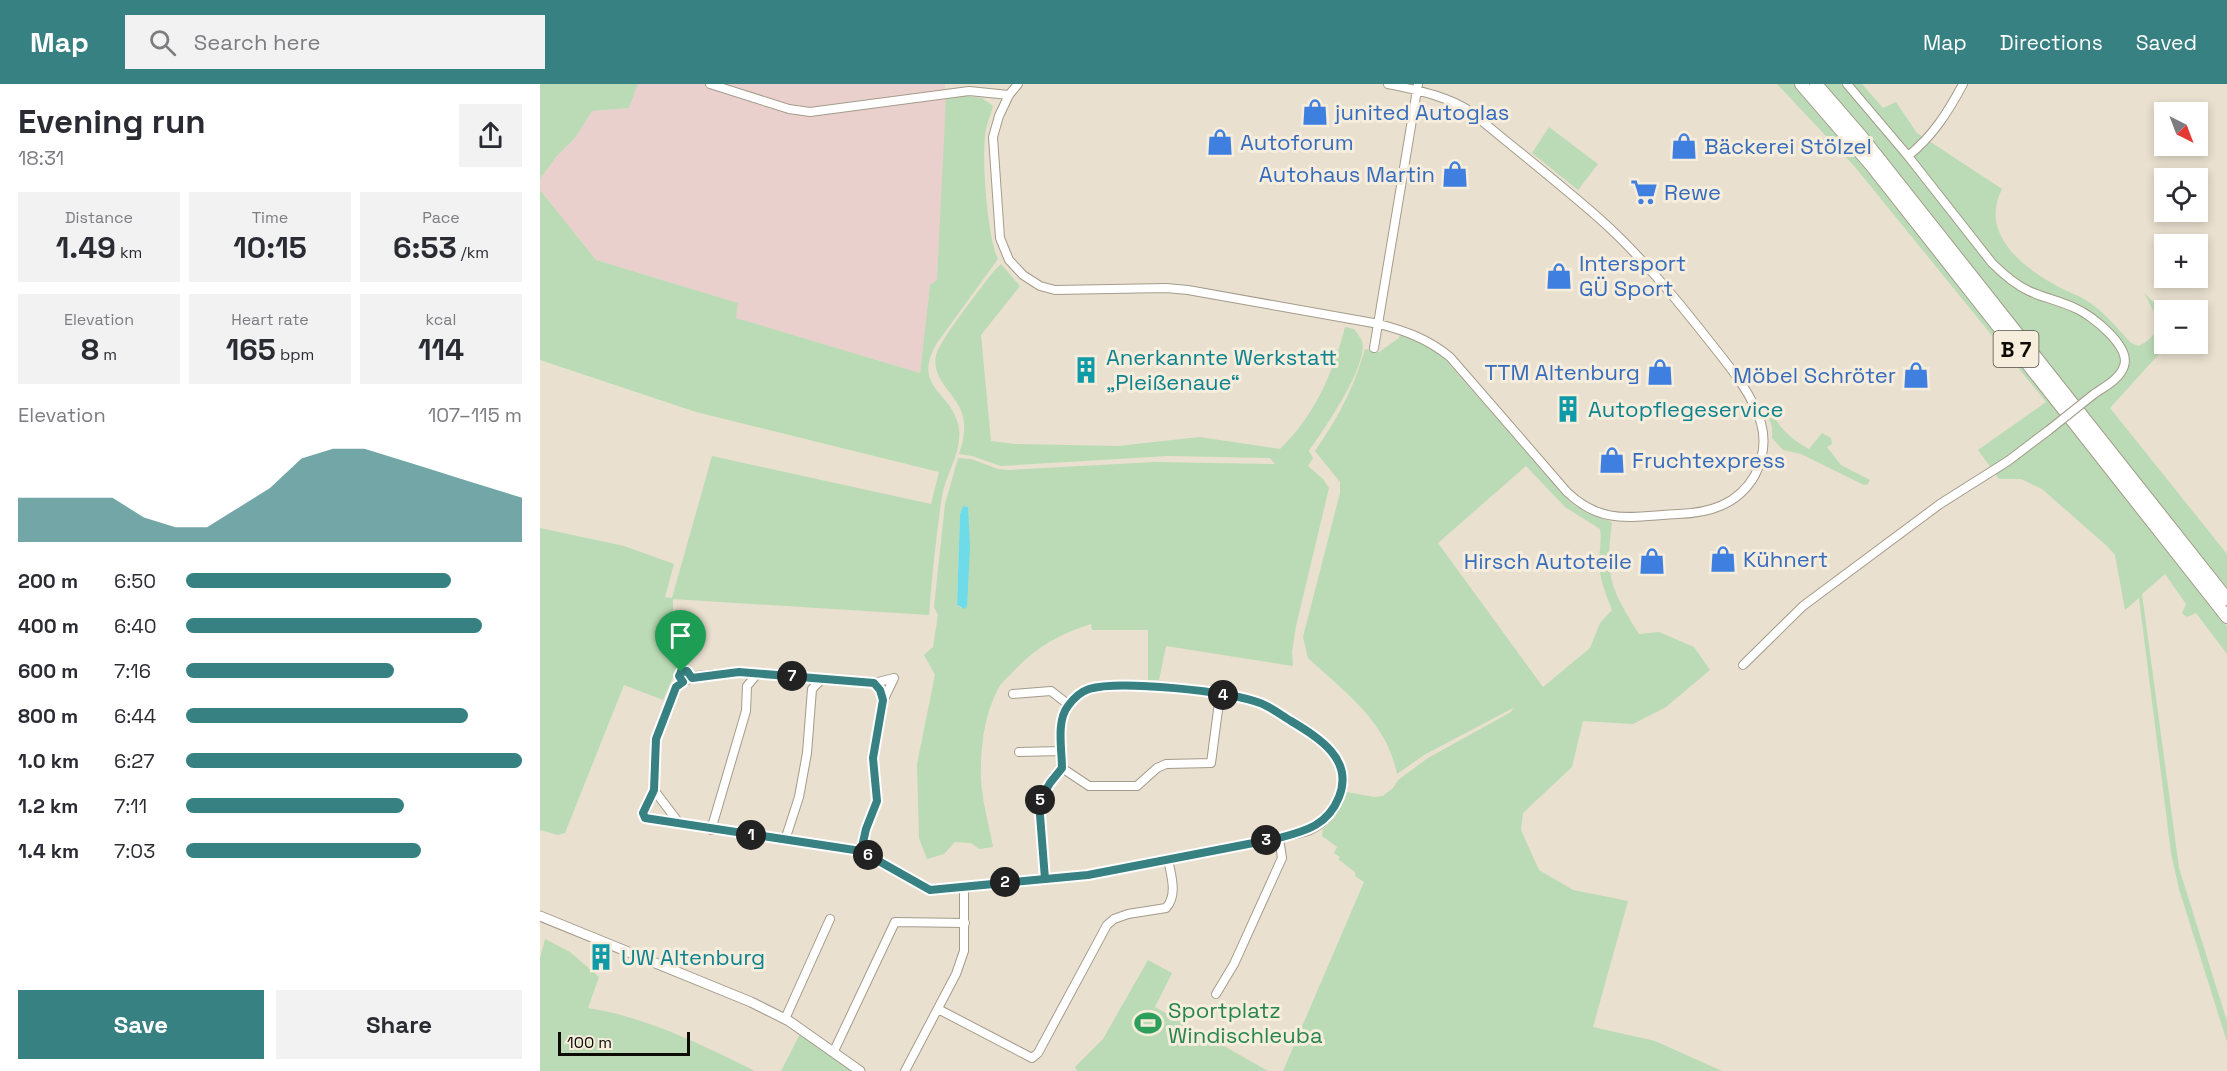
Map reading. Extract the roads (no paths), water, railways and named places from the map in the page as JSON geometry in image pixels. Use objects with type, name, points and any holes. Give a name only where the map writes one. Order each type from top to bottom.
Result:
[{"type":"highway","name":"B 7","points":[[1801,84],[1871,165],[2227,617]]},
{"type":"highway","name":"B 7","points":[[1816,84],[1862,136],[2227,599]]},
{"type":"street","points":[[710,84],[789,110],[810,112],[969,91],[1009,95]]},
{"type":"street","points":[[1018,84],[1009,95],[999,116],[993,137],[1000,238],[1010,260],[1023,275],[1040,286],[1055,290],[1166,288],[1188,290],[1379,324],[1415,334],[1450,357],[1567,492],[1590,511],[1604,516],[1618,517],[1707,512],[1722,507],[1737,497],[1758,468],[1764,441],[1761,423],[1754,406],[1721,356],[1639,259],[1602,221],[1472,112],[1418,87],[1388,84]]},
{"type":"street","points":[[1743,665],[1803,606],[1940,504],[2008,461],[2049,430],[2112,382],[2124,368],[2126,360],[2124,352],[2115,339],[2078,309],[2031,292],[2005,276],[1847,84]]},
{"type":"street","points":[[1908,156],[1926,142],[1945,116],[1963,84]]},
{"type":"street","points":[[1374,348],[1418,87]]},
{"type":"street","points":[[711,830],[746,711],[747,686],[739,672]]},
{"type":"street","points":[[861,851],[866,829],[877,801],[873,758],[883,700],[894,678],[874,683],[739,672],[694,677],[676,687],[656,739],[654,790],[643,813],[645,818],[711,830],[861,851],[930,890],[1088,875],[1310,830],[1323,822],[1332,812],[1342,789],[1343,773],[1330,748],[1319,738],[1262,703],[1241,697],[1166,687],[1099,687],[1086,690],[1069,705],[1062,720],[1062,768],[1039,802],[1045,879]]},
{"type":"street","points":[[747,686],[758,673]]},
{"type":"street","points":[[785,840],[801,786],[807,753],[812,689],[804,676]]},
{"type":"street","points":[[812,689],[823,678]]},
{"type":"street","points":[[874,683],[880,690],[883,700]]},
{"type":"street","points":[[1013,694],[1051,691],[1069,705]]},
{"type":"street","points":[[1062,768],[1089,786],[1137,786],[1157,768],[1166,764],[1210,763],[1220,695]]},
{"type":"street","points":[[1019,752],[1062,751]]},
{"type":"street","points":[[654,790],[679,823]]},
{"type":"street","points":[[1216,994],[1234,964],[1282,858],[1279,838]]},
{"type":"street","points":[[938,1009],[1032,1058],[1038,1053],[1107,925],[1114,919],[1166,908],[1171,903],[1174,896],[1168,859]]},
{"type":"street","points":[[905,1071],[956,974],[964,951],[964,886]]},
{"type":"street","points":[[540,916],[751,1002],[785,1019],[860,1071]]},
{"type":"street","points":[[785,1019],[830,919]]},
{"type":"street","points":[[834,1051],[895,922],[965,923]]},
{"type":"water","points":[[963,506],[968,507],[970,546],[965,609],[957,605],[960,514]]},
{"type":"place","name":"junited Autoglas","points":[[1315,112]]},
{"type":"place","name":"Autoforum","points":[[1220,142]]},
{"type":"place","name":"Bäckerei Stölzel","points":[[1684,146]]},
{"type":"place","name":"Autohaus Martin","points":[[1455,174]]},
{"type":"place","name":"Rewe","points":[[1644,192]]},
{"type":"place","name":"Intersport GÜ Sport","points":[[1559,276]]},
{"type":"place","name":"Anerkannte Werkstatt „Pleißenaue“","points":[[1086,370]]},
{"type":"place","name":"TTM Altenburg","points":[[1660,372]]},
{"type":"place","name":"Möbel Schröter","points":[[1916,375]]},
{"type":"place","name":"Autopflegeservice","points":[[1568,409]]},
{"type":"place","name":"Fruchtexpress","points":[[1612,460]]},
{"type":"place","name":"Kühnert","points":[[1723,559]]},
{"type":"place","name":"Hirsch Autoteile","points":[[1652,561]]},
{"type":"place","name":"UW Altenburg","points":[[601,957]]},
{"type":"place","name":"Sportplatz Windischleuba","points":[[1148,1023]]}]
